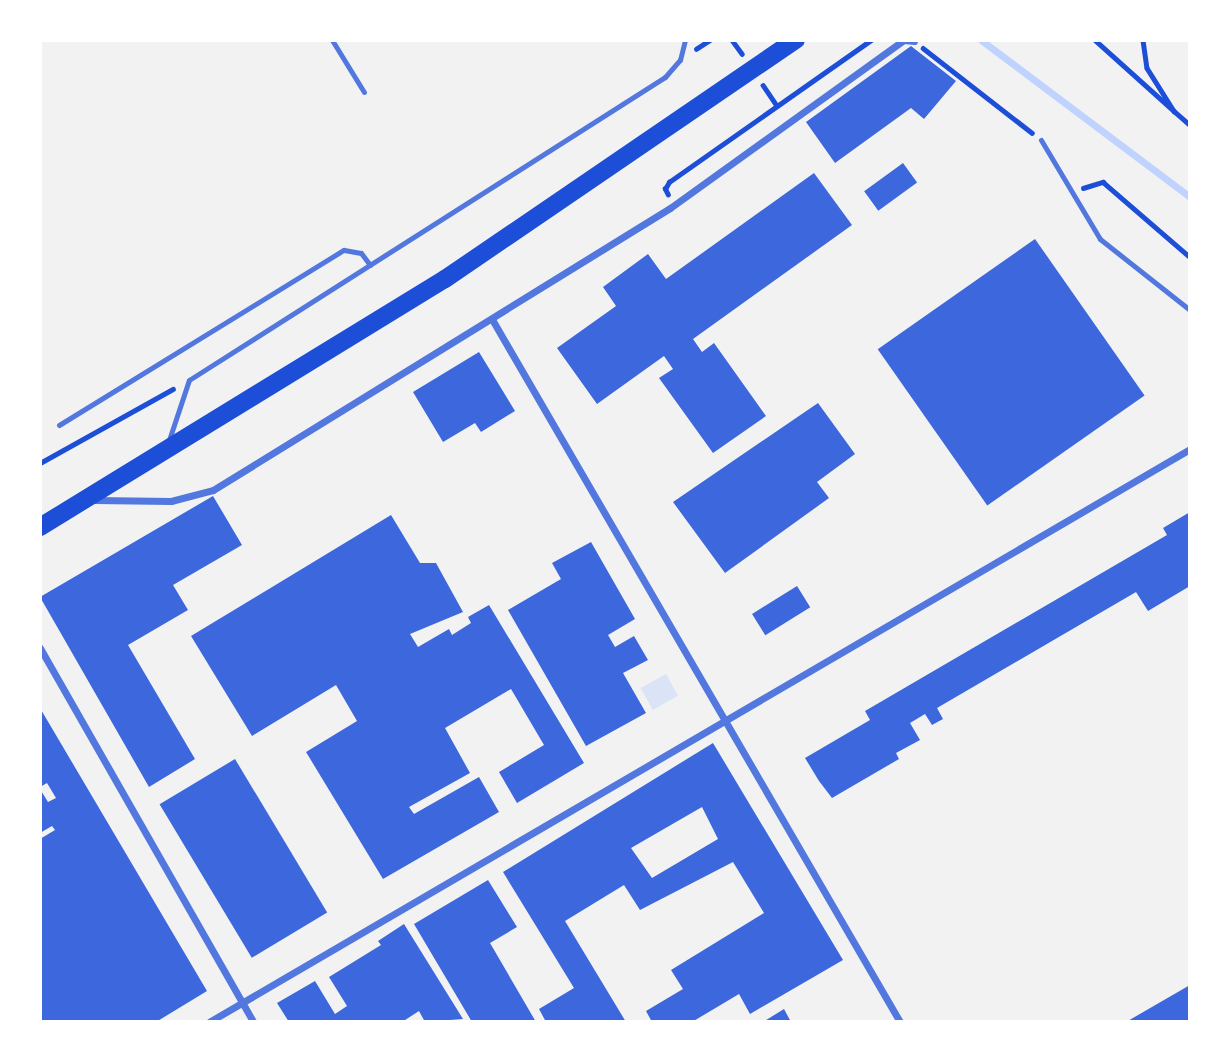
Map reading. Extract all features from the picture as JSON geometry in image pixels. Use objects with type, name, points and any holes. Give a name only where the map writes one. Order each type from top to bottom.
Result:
[{"type":"main road","points":[[40,527],[159,457],[445,279],[796,40]]},
{"type":"street","points":[[86,500],[171,501],[213,489],[493,321],[673,205],[904,40],[914,41]]},
{"type":"street","points":[[493,321],[900,1022]]},
{"type":"street","points":[[209,1022],[725,717],[1190,449]]},
{"type":"street","points":[[40,648],[253,1022]]},
{"type":"lane","points":[[332,40],[365,92]]},
{"type":"lane","points":[[159,457],[189,380],[664,77],[680,60],[685,40]]},
{"type":"lane","points":[[1041,141],[1073,199],[1100,239],[1190,310]]},
{"type":"lane","points":[[59,425],[344,250],[361,253],[370,265]]},
{"type":"path","points":[[673,205],[665,189],[669,182],[776,104],[871,40]]},
{"type":"path","points":[[1095,40],[1190,125]]},
{"type":"path","points":[[1143,40],[1147,68],[1174,111]]},
{"type":"path","points":[[914,41],[1041,141]]},
{"type":"path","points":[[1073,199],[1087,184],[1103,182],[1190,257]]},
{"type":"path","points":[[40,463],[189,380]]},
{"type":"shaded area","points":[[666,674],[678,696],[653,710],[641,688]]},
{"type":"building","points":[[911,46],[956,81],[924,119],[911,108],[835,163],[806,122]]},
{"type":"building","points":[[903,163],[917,182],[878,211],[864,191]]},
{"type":"building","points":[[814,173],[852,225],[693,339],[702,352],[714,343],[766,416],[713,453],[659,378],[673,369],[664,356],[597,404],[557,348],[616,306],[603,287],[648,254],[666,279]]},
{"type":"building","points":[[1035,239],[1145,395],[987,506],[878,349]]},
{"type":"building","points":[[479,352],[515,411],[481,432],[475,423],[443,442],[413,392]]},
{"type":"building","points":[[818,403],[855,454],[817,482],[829,498],[725,573],[673,502]]},
{"type":"building","points":[[213,496],[242,545],[173,585],[188,610],[128,645],[195,759],[149,787],[40,597]]},
{"type":"building","points":[[1190,512],[1190,586],[1148,611],[1136,592],[937,708],[943,719],[932,725],[925,714],[910,723],[920,740],[896,753],[899,759],[832,798],[819,781],[805,758],[870,720],[865,711],[1167,535],[1163,528]]},
{"type":"building","points":[[391,515],[420,563],[436,563],[463,612],[410,634],[418,647],[449,629],[452,635],[471,623],[468,617],[489,605],[584,763],[517,803],[499,772],[544,745],[511,689],[445,728],[470,773],[409,807],[414,814],[479,777],[499,812],[383,879],[306,752],[357,721],[336,685],[252,736],[191,636]]},
{"type":"building","points":[[591,542],[635,619],[608,635],[615,647],[634,636],[648,660],[623,673],[646,713],[586,746],[508,610],[561,579],[552,563]]},
{"type":"building","points":[[797,586],[810,607],[765,635],[752,614]]},
{"type":"building","points":[[40,708],[207,991],[156,1022],[40,1022],[40,839],[55,830],[52,826],[40,833],[40,789],[48,802],[56,798],[47,783],[40,787]]},
{"type":"building","points":[[713,743],[843,960],[750,1014],[739,994],[692,1022],[652,1022],[646,1011],[683,989],[671,970],[764,913],[733,862],[640,910],[624,885],[565,921],[626,1022],[546,1022],[539,1009],[574,988],[503,872]],"holes":[[[702,807],[718,839],[652,878],[631,848]]]},
{"type":"building","points":[[235,759],[327,912],[252,958],[160,804]]},
{"type":"building","points":[[488,880],[517,927],[490,943],[536,1022],[472,1022],[414,924]]},
{"type":"building","points":[[404,924],[463,1019],[425,1022],[419,1011],[402,1022],[289,1022],[277,1003],[315,981],[335,1014],[347,1006],[329,977],[381,945],[378,941]]},
{"type":"building","points":[[1190,985],[1190,1022],[1126,1022]]},
{"type":"building","points":[[784,1009],[791,1022],[763,1022]]},
{"type":"waterway","points":[[981,40],[1190,197]]}]
